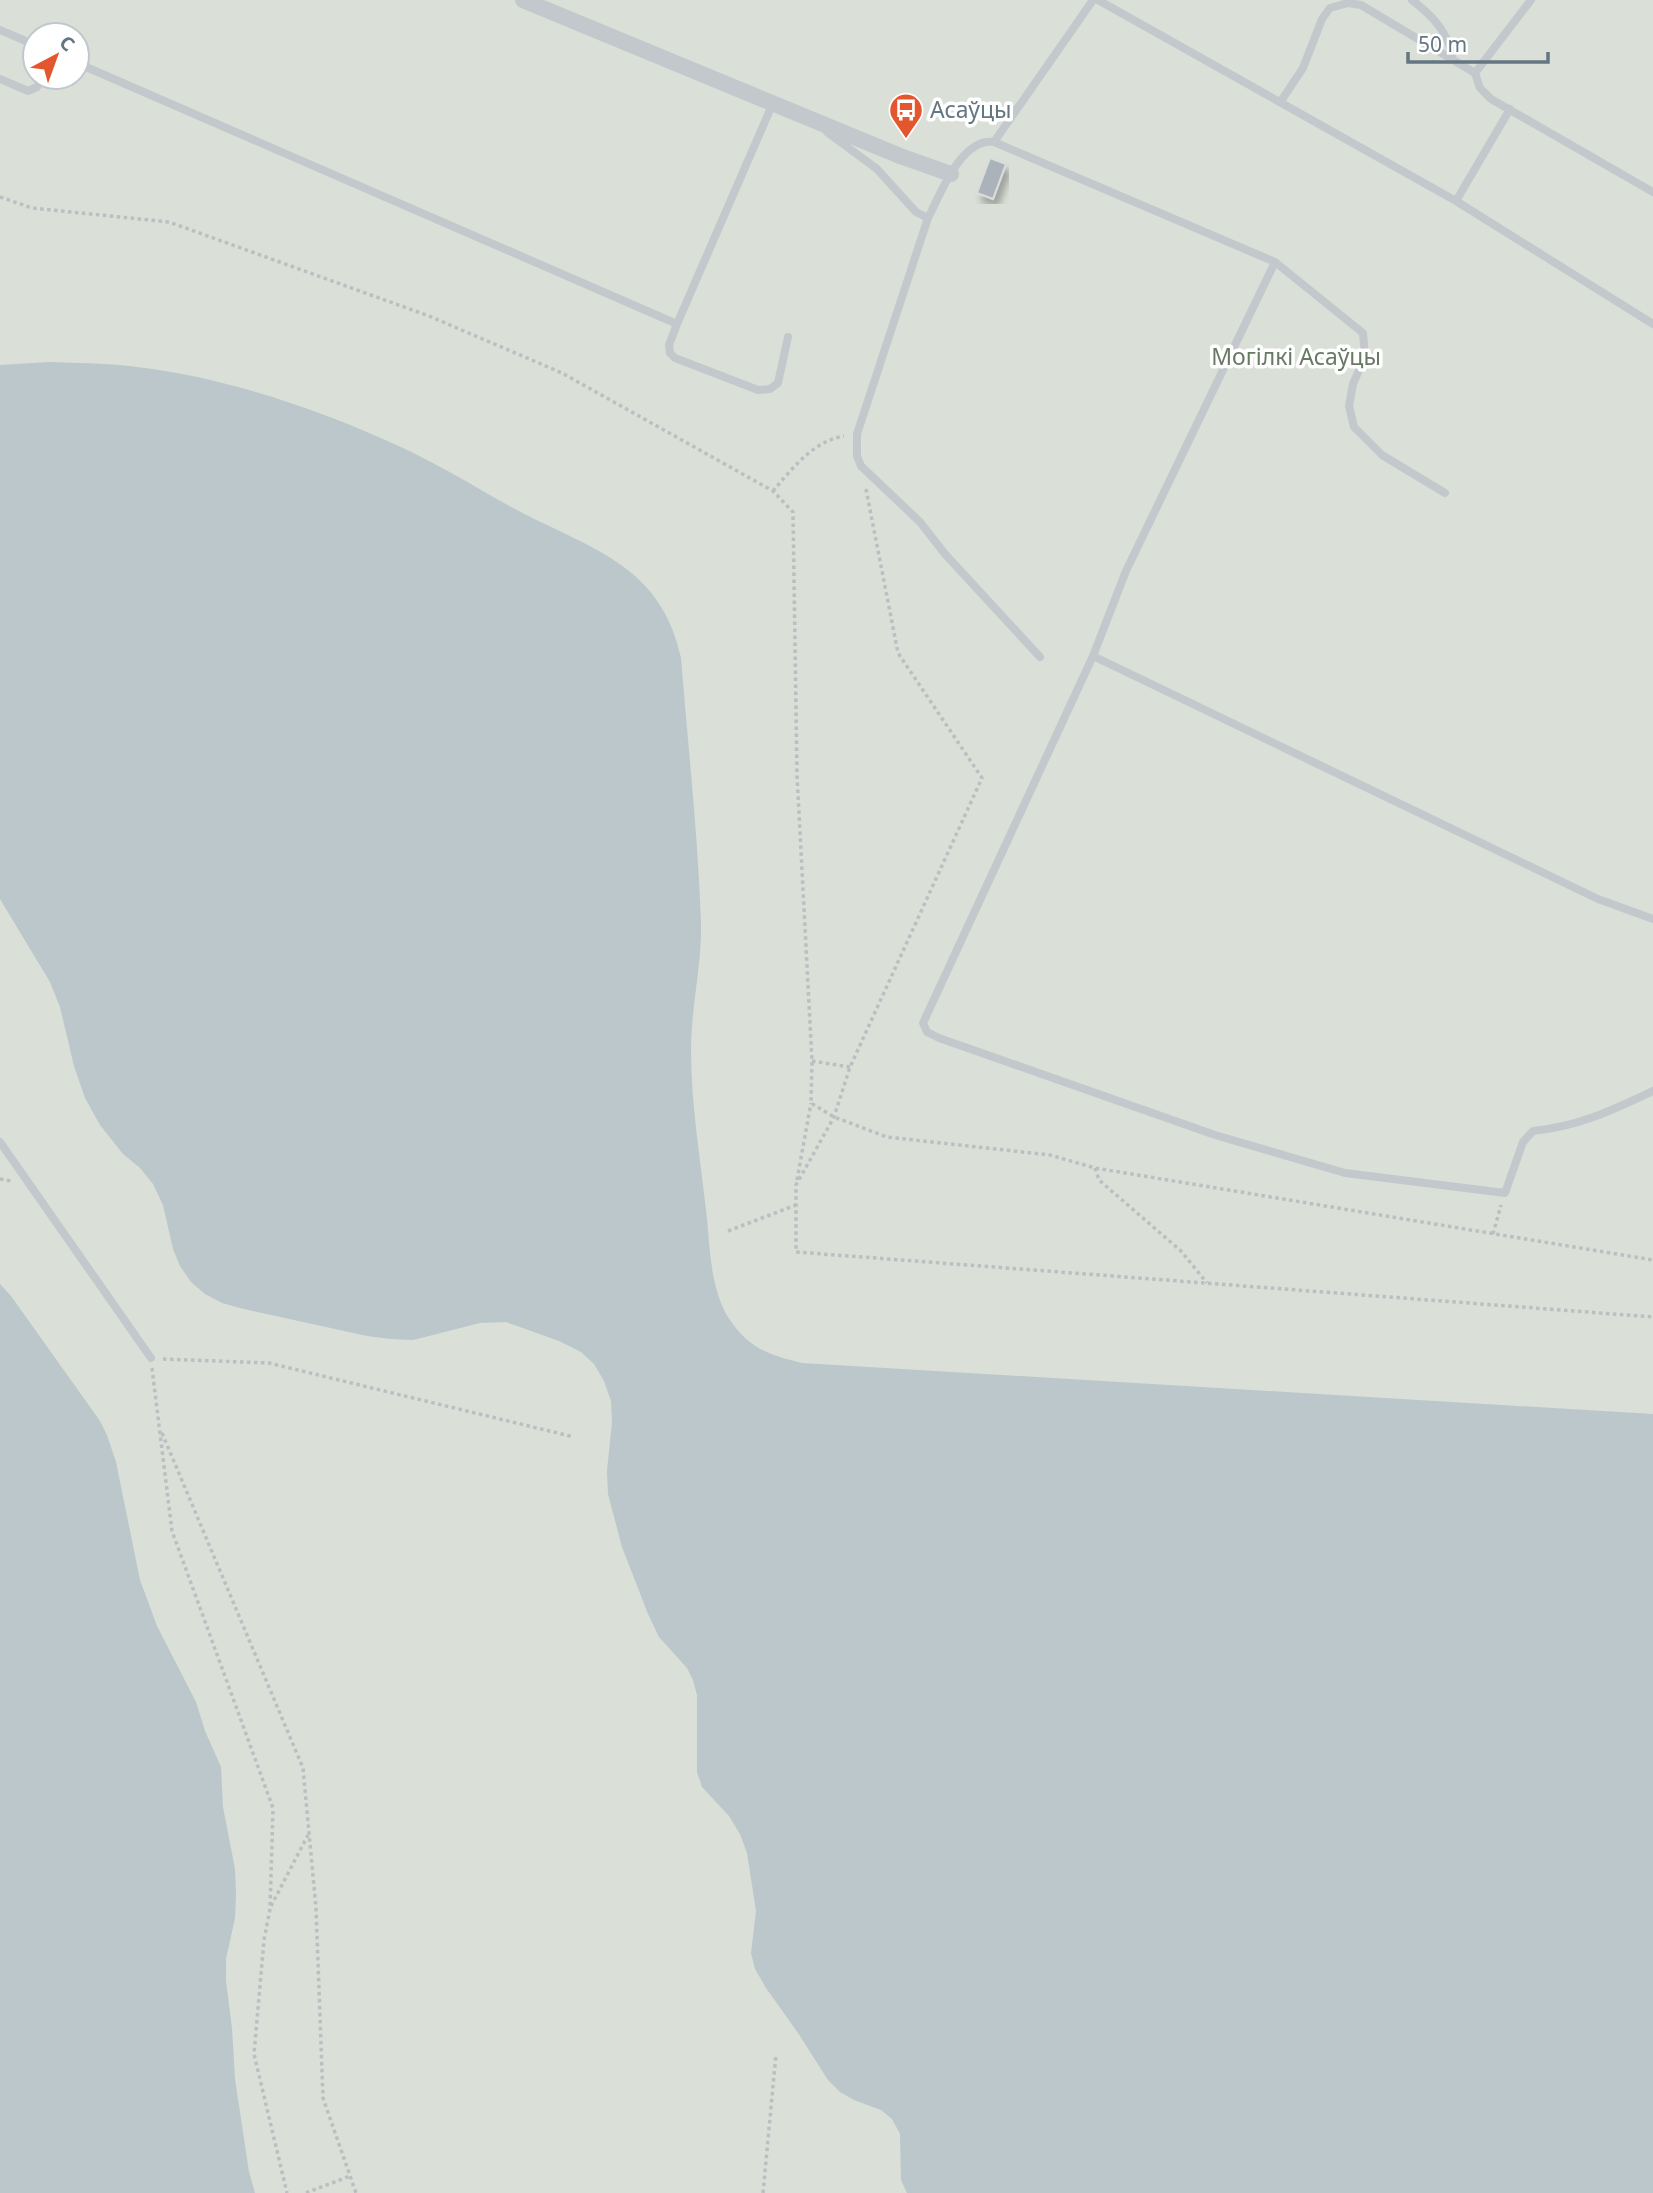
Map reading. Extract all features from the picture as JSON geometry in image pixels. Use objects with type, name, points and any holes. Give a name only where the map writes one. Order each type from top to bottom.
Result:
[{"type":"street","points":[[523,0],[900,156],[951,174]]},
{"type":"lane","points":[[994,142],[1095,0],[1281,101],[1456,201],[1653,324]]},
{"type":"lane","points":[[1412,0],[1433,15],[1451,47],[1452,60]]},
{"type":"lane","points":[[1475,73],[1531,0]]},
{"type":"lane","points":[[1281,101],[1303,68],[1322,19],[1330,8],[1348,3],[1362,5],[1475,73],[1480,88],[1491,99],[1653,192]]},
{"type":"lane","points":[[0,30],[21,39]]},
{"type":"lane","points":[[91,69],[677,324]]},
{"type":"lane","points":[[0,79],[21,88]]},
{"type":"lane","points":[[772,103],[669,345],[670,352],[676,358],[758,390],[770,389],[778,383],[788,337]]},
{"type":"lane","points":[[1456,201],[1510,109]]},
{"type":"lane","points":[[804,116],[877,169],[915,212],[928,218]]},
{"type":"lane","points":[[1040,657],[945,554],[920,522],[862,466],[858,456],[857,434],[928,218],[951,174],[962,157],[975,145],[985,141],[994,142],[1275,262],[1363,333],[1365,356],[1353,384],[1349,406],[1354,428],[1382,455],[1445,493]]},
{"type":"lane","points":[[1275,262],[1126,571],[1093,656],[923,1023],[927,1032],[1215,1135],[1345,1172],[1505,1193],[1523,1142],[1533,1131],[1592,1119],[1653,1091]]},
{"type":"lane","points":[[1093,656],[1598,899],[1653,919]]},
{"type":"lane","points":[[0,1142],[151,1358]]},
{"type":"path","points":[[0,197],[32,208],[169,222],[429,316],[562,373],[773,491],[793,512],[797,775],[812,1061],[811,1102],[796,1185]]},
{"type":"path","points":[[773,491],[805,455],[838,437],[857,434]]},
{"type":"path","points":[[812,1061],[850,1067]]},
{"type":"path","points":[[811,1102],[834,1117],[887,1137],[1050,1155],[1095,1168],[1653,1259]]},
{"type":"path","points":[[1095,1168],[1099,1180],[1181,1251],[1208,1284]]},
{"type":"path","points":[[1493,1234],[1505,1193]]},
{"type":"path","points":[[728,1231],[796,1205]]},
{"type":"path","points":[[287,2193],[254,2054],[264,1940],[270,1909],[273,1808],[172,1531],[151,1358],[269,1363],[574,1437]]},
{"type":"path","points":[[160,1428],[303,1768],[316,1908],[323,2098],[356,2193]]},
{"type":"path","points":[[270,1909],[309,1833]]},
{"type":"path","points":[[763,2193],[776,2054]]},
{"type":"path","points":[[306,2193],[350,2176]]},
{"type":"green space","name":"Могілкі Асаўцы","points":[[0,0],[1653,0],[1653,2193],[0,2193]]},
{"type":"shaded area","points":[[49,362],[129,366],[199,378],[269,396],[338,420],[417,455],[595,549],[619,563],[639,580],[657,601],[671,626],[681,658],[695,824],[701,939],[691,1034],[691,1071],[710,1257],[722,1306],[743,1336],[760,1349],[802,1363],[1653,1414],[1653,2193],[907,2193],[901,2180],[900,2134],[892,2119],[881,2110],[840,2092],[828,2080],[755,1969],[751,1953],[756,1911],[747,1853],[729,1816],[702,1787],[697,1772],[697,1695],[693,1680],[687,1668],[659,1637],[622,1547],[608,1494],[611,1401],[594,1364],[581,1352],[559,1341],[506,1322],[480,1323],[413,1340],[390,1339],[222,1303],[191,1282],[180,1266],[173,1249],[163,1205],[153,1184],[140,1168],[123,1154],[100,1125],[85,1098],[74,1066],[60,1007],[50,982],[0,899],[0,365]]},
{"type":"shaded area","points":[[0,1284],[100,1421],[107,1435],[116,1462],[140,1580],[157,1626],[196,1702],[221,1767],[223,1807],[235,1869],[236,1895],[235,1918],[226,1959],[226,1981],[235,2079],[249,2172],[255,2193],[0,2193]]},
{"type":"building","points":[[990,158],[1006,164],[993,199],[977,193]]},
{"type":"place","name":"Асаўцы","points":[[906,140]]}]
